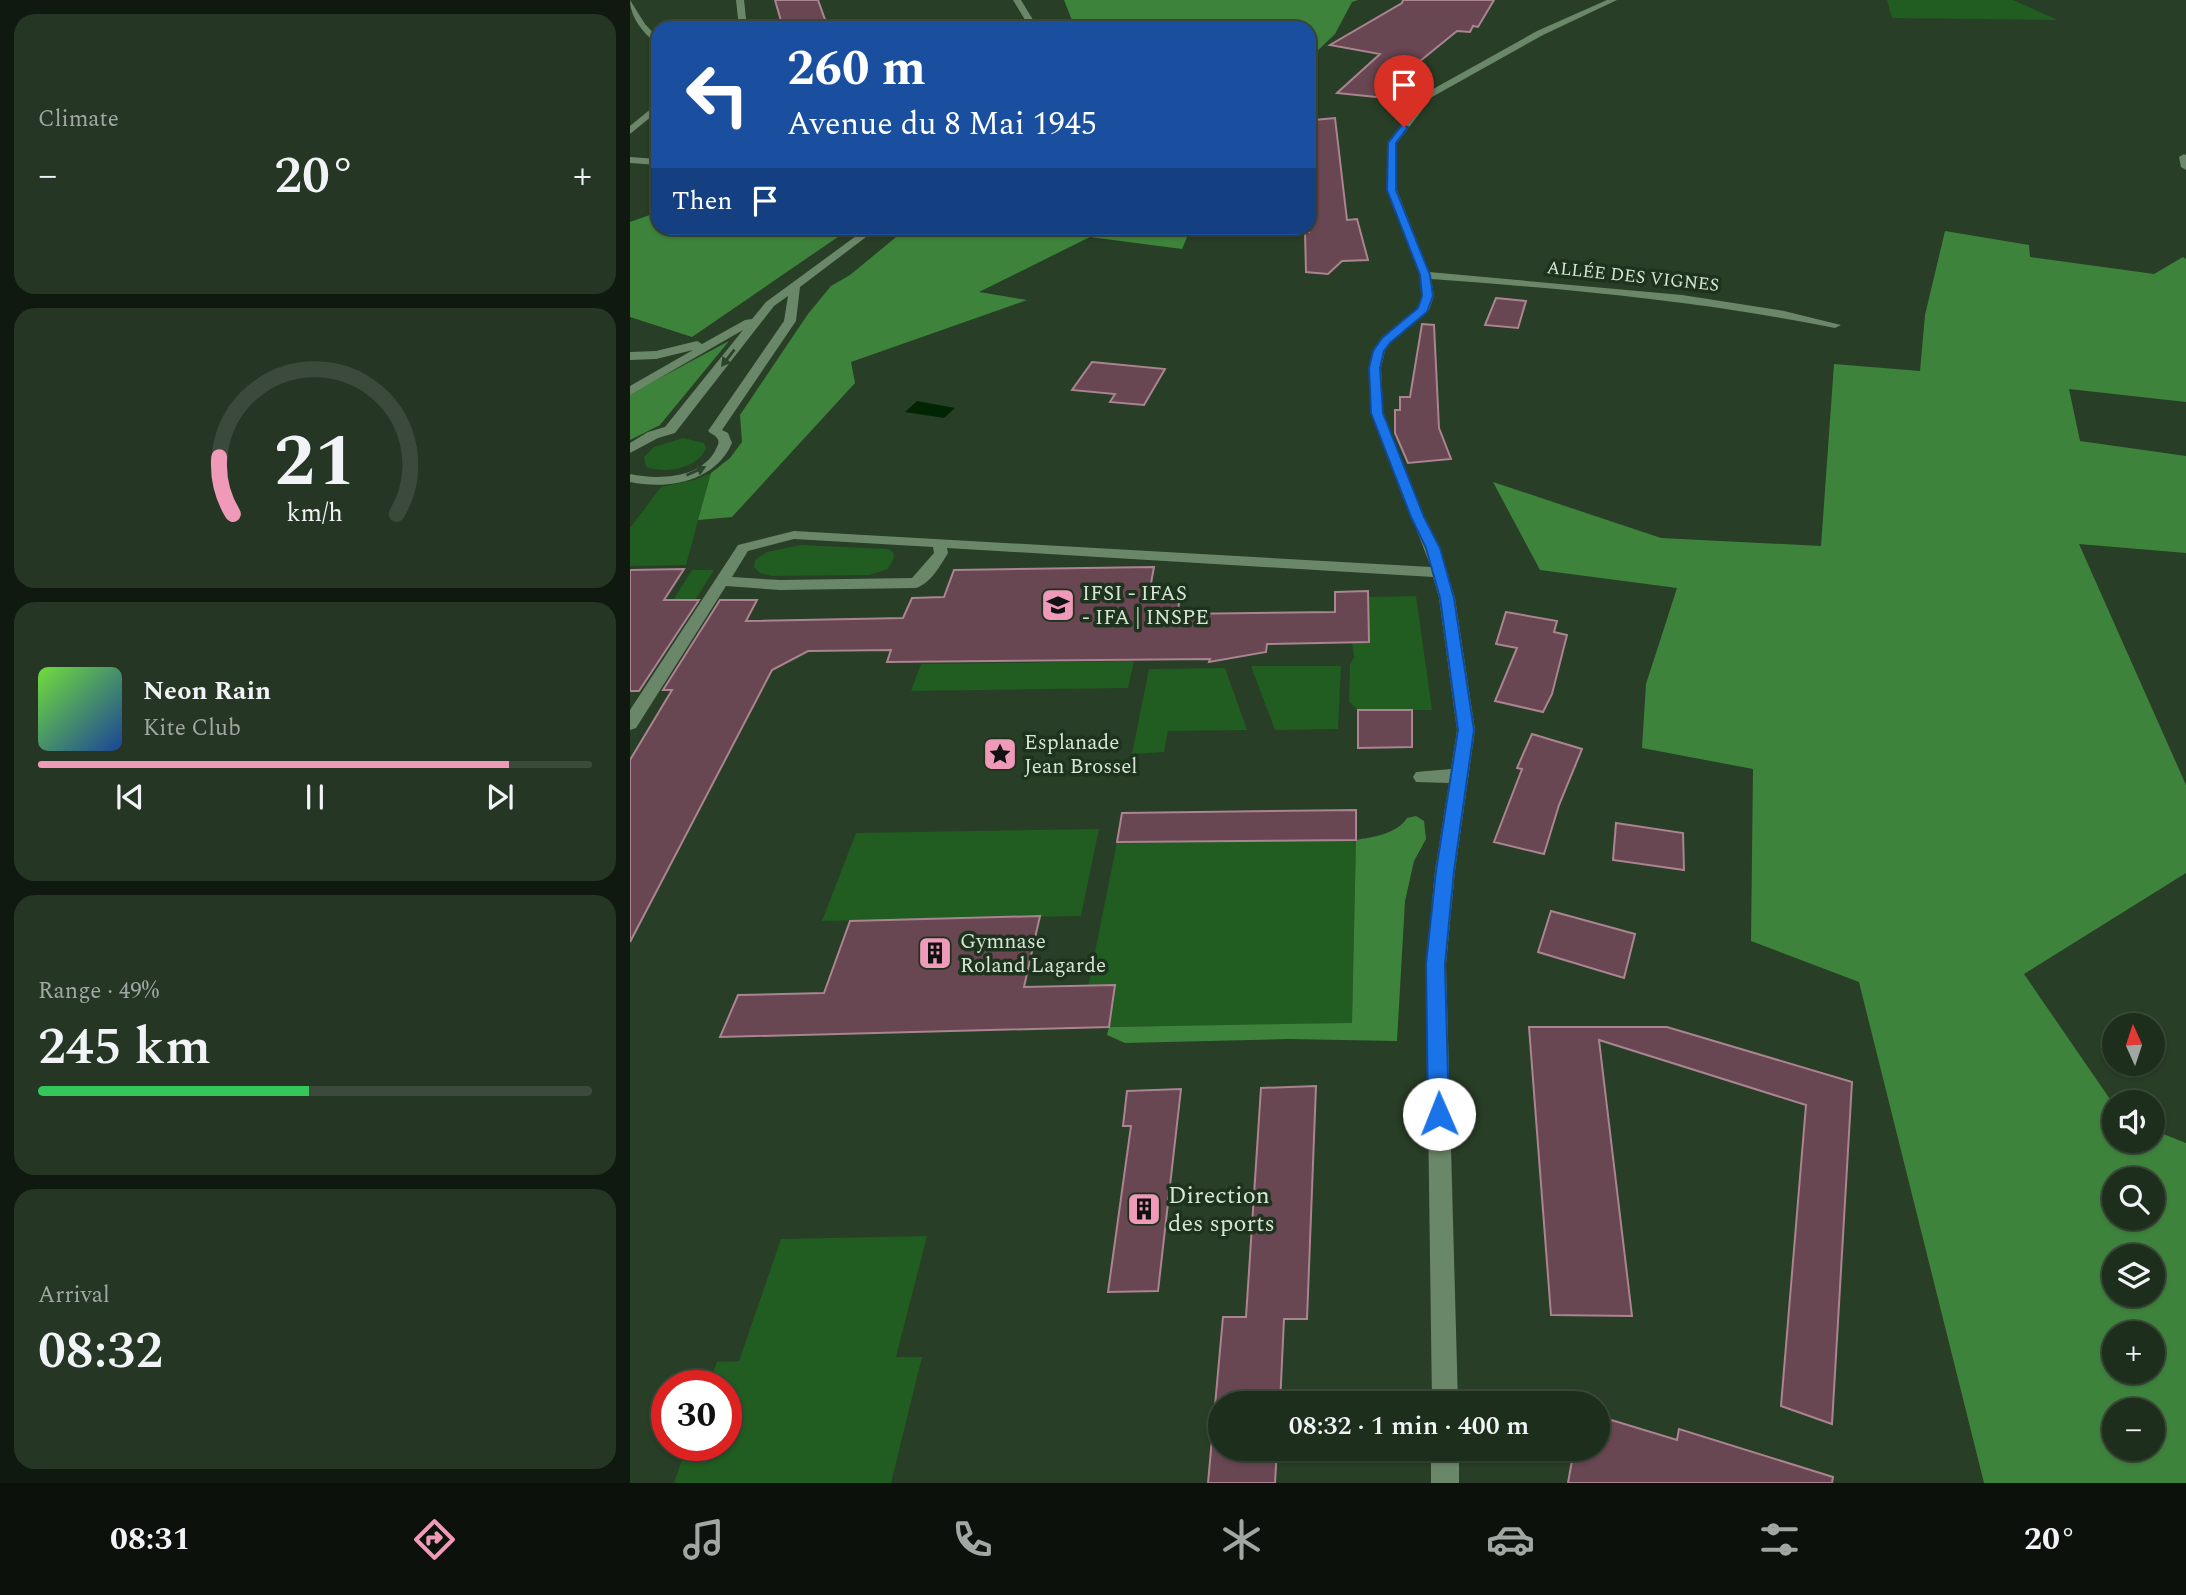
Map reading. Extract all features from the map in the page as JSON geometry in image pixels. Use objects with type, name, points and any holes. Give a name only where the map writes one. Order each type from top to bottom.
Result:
[{"type":"street","points":[[740,0],[742,21]]},
{"type":"street","points":[[1017,0],[1030,21]]},
{"type":"street","points":[[1444,1391],[1436,964],[1445,871],[1466,730],[1447,598],[1437,572],[1433,548],[1383,434],[1376,394],[1375,368],[1378,351],[1386,340],[1423,310],[1427,296],[1425,275],[1392,190],[1392,143],[1429,95],[1540,33],[1612,0]]},
{"type":"street","points":[[630,2],[642,25],[651,35]]},
{"type":"street","points":[[630,131],[651,110]]},
{"type":"street","points":[[630,160],[651,162]]},
{"type":"street","points":[[630,391],[731,335],[864,235]]},
{"type":"street","name":"ALLÉE DES VIGNES","points":[[1425,275],[1563,285],[1696,299],[1835,325]]},
{"type":"street","points":[[630,478],[640,481],[674,479],[698,471],[717,460],[726,443],[723,436],[715,431],[790,321],[795,286]]},
{"type":"street","points":[[630,356],[656,355],[697,345],[770,304]]},
{"type":"street","points":[[630,449],[653,435],[670,430],[770,304]]},
{"type":"street","points":[[630,724],[743,548],[794,535],[1437,572]]},
{"type":"street","points":[[722,581],[780,585],[916,583],[941,553],[939,543]]},
{"type":"street","points":[[1422,777],[1460,776]]},
{"type":"street","points":[[1445,1461],[1445,1483]]},
{"type":"shaded area","points":[[1887,0],[2013,0],[2058,20],[1892,18]]},
{"type":"shaded area","points":[[917,401],[955,408],[944,418],[905,412]]},
{"type":"shaded area","points":[[683,438],[704,443],[706,448],[696,461],[671,470],[646,467],[644,457],[654,447]]},
{"type":"shaded area","points":[[711,473],[686,565],[630,566],[630,528],[661,487],[694,480]]},
{"type":"shaded area","points":[[800,545],[888,549],[893,552],[894,558],[888,569],[869,575],[771,576],[760,573],[754,567],[755,560],[767,552]]},
{"type":"shaded area","points":[[692,570],[714,570],[667,645],[645,645]]},
{"type":"shaded area","points":[[1416,596],[1432,710],[1358,710],[1349,702],[1350,665],[1354,657],[1352,643],[1369,642],[1368,597]]},
{"type":"shaded area","points":[[1134,661],[1128,688],[911,691],[921,664]]},
{"type":"shaded area","points":[[1251,666],[1341,666],[1338,729],[1275,730]]},
{"type":"shaded area","points":[[1225,668],[1247,730],[1168,731],[1164,752],[1132,754],[1149,669]]},
{"type":"shaded area","points":[[1099,829],[1081,916],[822,921],[856,833]]},
{"type":"shaded area","points":[[1356,840],[1352,1024],[1080,1027],[1117,842]]},
{"type":"shaded area","points":[[927,1236],[896,1357],[922,1357],[891,1483],[674,1483],[682,1461],[742,1461],[742,1370],[714,1370],[717,1362],[739,1361],[781,1239]]},
{"type":"green space","points":[[1064,0],[1358,0],[1352,2],[1335,34],[1316,52],[1316,21],[1072,21]]},
{"type":"green space","points":[[651,214],[651,235],[841,235],[692,337],[630,317],[630,222]]},
{"type":"green space","points":[[1945,231],[2029,245],[2030,257],[2154,274],[2183,257],[2186,259],[2186,402],[2069,389],[2080,441],[2186,456],[2186,553],[2079,544],[2186,785],[2186,873],[2024,974],[2104,1090],[2102,1153],[2165,1153],[2165,1135],[2186,1143],[2186,1483],[1984,1483],[1859,982],[1751,941],[1753,769],[1642,748],[1646,684],[1677,588],[1540,570],[1493,482],[1661,538],[1821,546],[1834,364],[1920,371],[1925,315]]},
{"type":"green space","points":[[899,235],[1188,235],[1182,249],[1090,237],[979,292],[1027,300],[851,362],[855,383],[732,517],[698,520],[711,473],[730,458],[742,442],[740,415],[808,314],[831,286],[850,275]]},
{"type":"green space","points":[[729,341],[660,425],[630,440],[630,394]]},
{"type":"green space","points":[[1416,816],[1424,821],[1426,839],[1414,861],[1405,901],[1397,1041],[1288,1039],[1125,1043],[1107,1035],[1109,1027],[1352,1023],[1356,840],[1391,831],[1407,818]]},
{"type":"building","points":[[775,0],[818,0],[826,21],[781,21]]},
{"type":"building","points":[[1403,0],[1494,0],[1478,27],[1473,26],[1470,32],[1457,31],[1414,66],[1409,66],[1376,97],[1337,93],[1380,54],[1330,45]]},
{"type":"building","points":[[1335,118],[1347,220],[1357,219],[1368,260],[1342,261],[1328,274],[1306,272],[1305,235],[1316,235],[1316,120]]},
{"type":"building","points":[[1496,298],[1526,301],[1518,328],[1485,325]]},
{"type":"building","points":[[1422,324],[1434,325],[1439,428],[1451,459],[1408,463],[1395,433],[1395,410],[1400,410],[1400,397],[1410,397]]},
{"type":"building","points":[[1092,362],[1165,369],[1144,405],[1110,402],[1115,394],[1072,390]]},
{"type":"building","points":[[1154,567],[1149,594],[1181,594],[1177,614],[1335,612],[1335,592],[1368,591],[1369,642],[1267,644],[1266,652],[1209,662],[1210,659],[887,662],[891,650],[808,651],[772,670],[630,942],[630,760],[672,690],[663,690],[720,600],[757,600],[746,621],[903,618],[912,598],[944,597],[954,570]]},
{"type":"building","points":[[684,569],[664,600],[699,600],[639,691],[630,691],[630,570]]},
{"type":"building","points":[[1506,612],[1557,621],[1554,632],[1567,635],[1552,694],[1543,712],[1495,701],[1517,648],[1496,644]]},
{"type":"building","points":[[1358,710],[1412,710],[1412,747],[1358,748]]},
{"type":"building","points":[[1532,734],[1582,749],[1559,805],[1544,854],[1494,842],[1522,769],[1517,768]]},
{"type":"building","points":[[1356,810],[1356,840],[1117,842],[1122,813]]},
{"type":"building","points":[[1616,823],[1683,833],[1684,870],[1613,860]]},
{"type":"building","points":[[1551,911],[1635,934],[1624,978],[1538,952]]},
{"type":"building","name":"Gymnase Roland Lagarde","points":[[1040,916],[1024,987],[1115,985],[1109,1027],[720,1037],[738,995],[824,993],[850,921]]},
{"type":"building","points":[[1529,1027],[1667,1027],[1852,1082],[1832,1424],[1781,1406],[1806,1105],[1599,1040],[1632,1316],[1551,1315]]},
{"type":"building","points":[[1316,1086],[1307,1319],[1284,1319],[1281,1391],[1216,1391],[1223,1317],[1246,1317],[1261,1088]]},
{"type":"building","name":"Direction des sports","points":[[1181,1089],[1158,1291],[1108,1292],[1131,1126],[1123,1126],[1127,1091]]},
{"type":"building","points":[[1610,1420],[1677,1440],[1679,1429],[1833,1477],[1832,1483],[1568,1483],[1572,1461],[1610,1461]]},
{"type":"building","points":[[1210,1461],[1276,1461],[1275,1483],[1208,1483]]},
{"type":"place","name":"IFSI - IFAS - IFA | INSPE","points":[[1058,605]]},
{"type":"place","name":"Esplanade Jean Brossel","points":[[1000,754]]},
{"type":"place","name":"Gymnase Roland Lagarde","points":[[935,953]]},
{"type":"place","name":"Direction des sports","points":[[1144,1209]]},
{"type":"route","points":[[1404,127],[1392,143],[1392,190],[1425,275],[1427,296],[1423,310],[1386,340],[1378,351],[1375,368],[1377,413],[1417,517],[1433,548],[1437,572],[1447,598],[1466,730],[1445,871],[1436,964],[1439,1114]]}]
